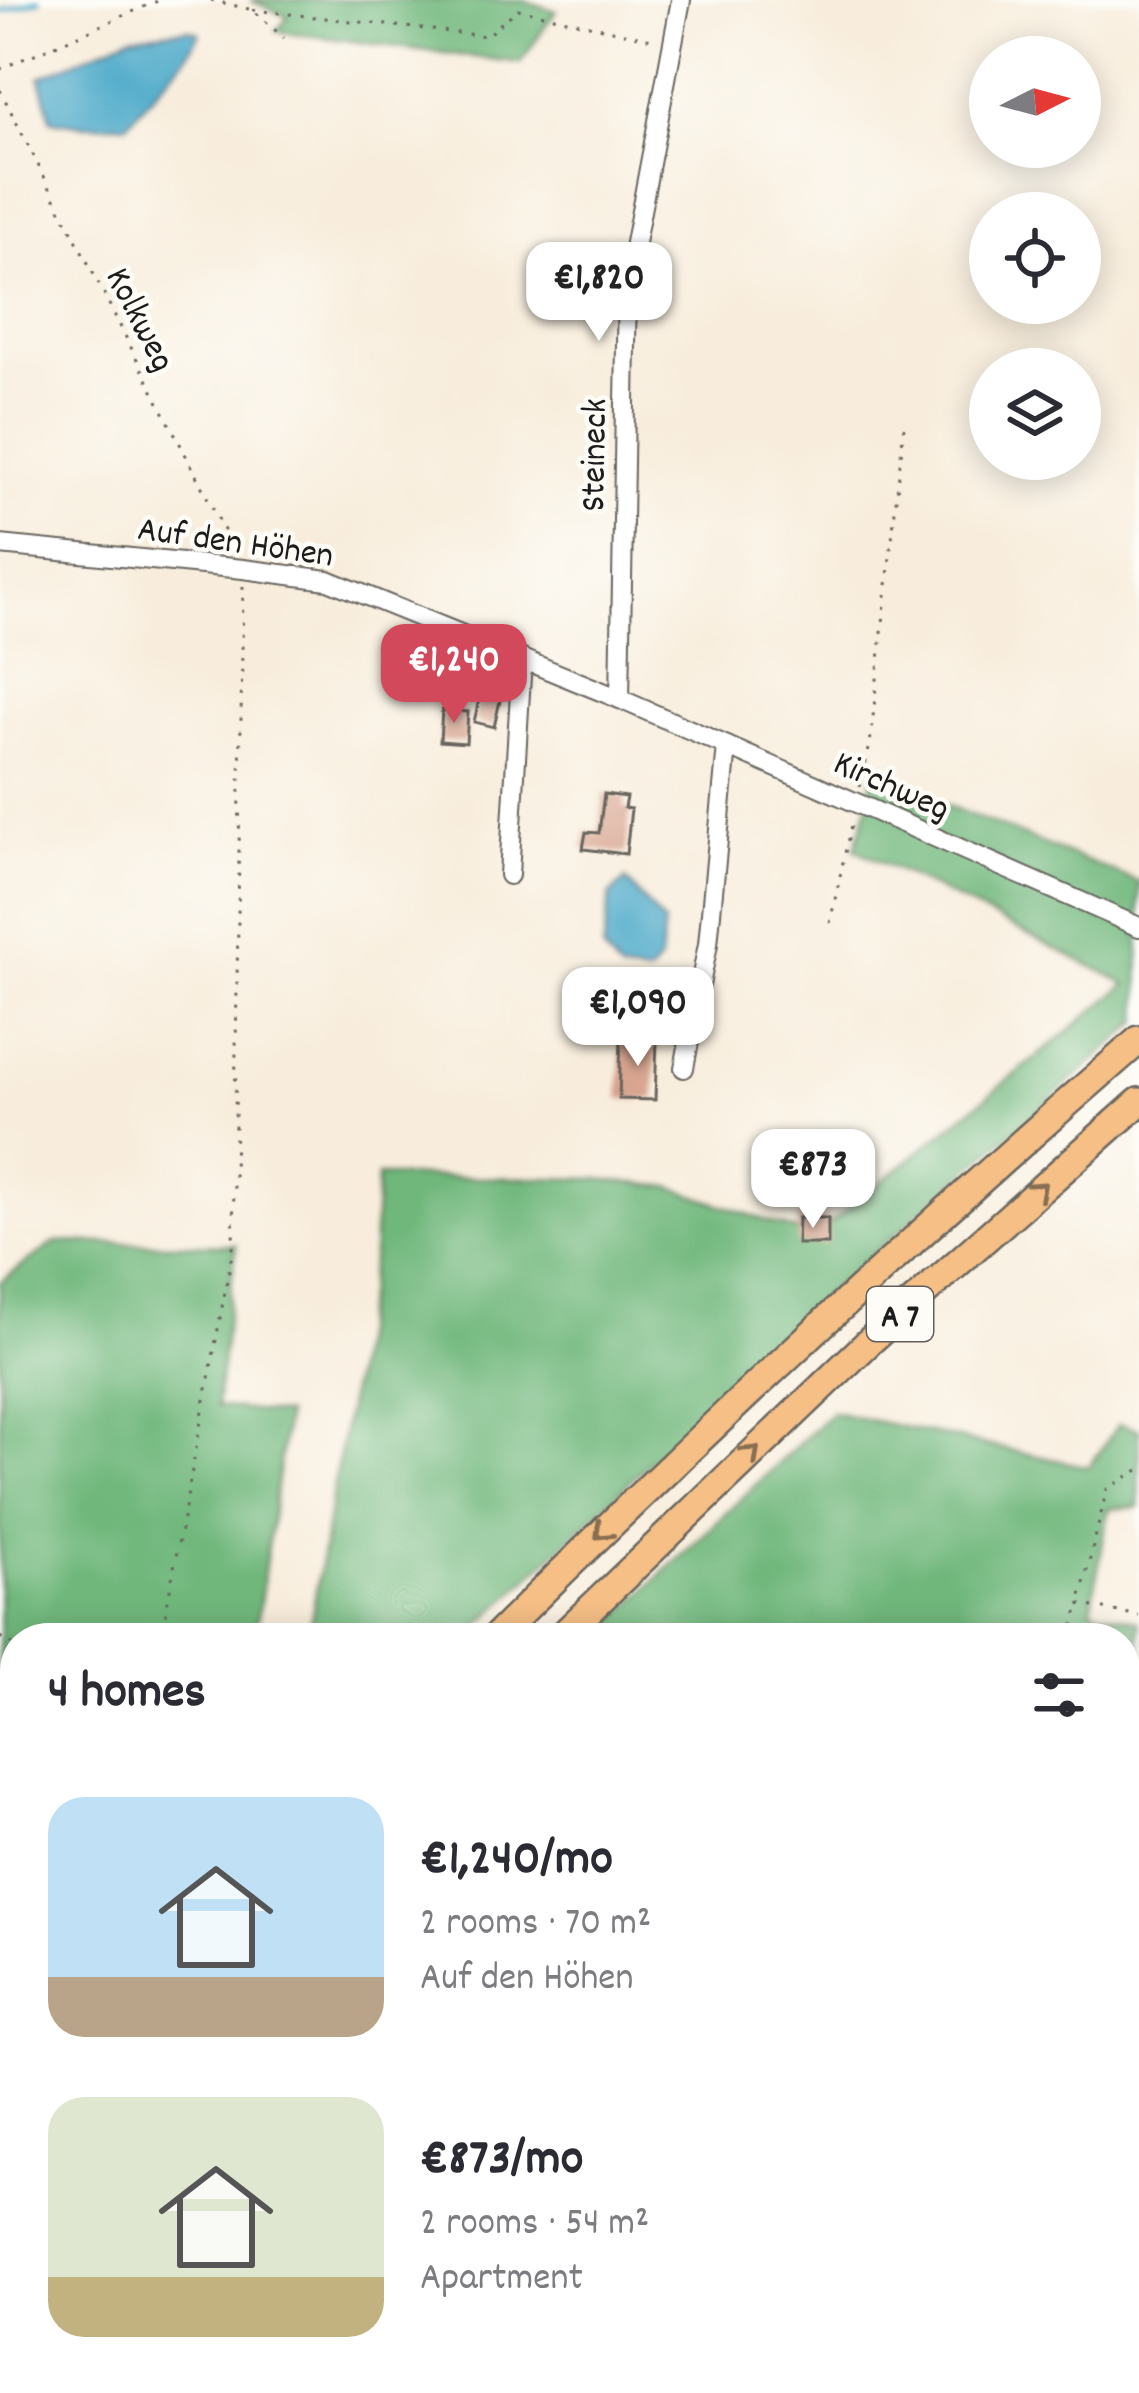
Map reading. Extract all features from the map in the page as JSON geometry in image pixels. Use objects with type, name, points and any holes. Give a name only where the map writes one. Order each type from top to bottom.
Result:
[{"type":"highway","name":"A 7","points":[[510,1623],[839,1308],[1139,1040]]},
{"type":"highway","name":"A 7","points":[[576,1623],[872,1339],[1139,1102]]},
{"type":"street","name":"Steineck","points":[[620,699],[627,285],[681,0]]},
{"type":"street","name":"Auf den Höhen","points":[[0,545],[328,580],[620,699]]},
{"type":"street","points":[[508,875],[522,659]]},
{"type":"street","name":"Kirchweg","points":[[620,699],[1139,926]]},
{"type":"street","points":[[684,1068],[708,944],[728,746]]},
{"type":"path","points":[[0,69],[160,0]]},
{"type":"path","points":[[212,0],[253,10],[486,36],[518,9],[672,43]]},
{"type":"path","points":[[253,10],[284,38]]},
{"type":"path","name":"Kolkweg","points":[[0,90],[243,568]]},
{"type":"path","points":[[830,923],[870,745],[904,426]]},
{"type":"path","points":[[163,1623],[232,1247],[243,568]]},
{"type":"path","points":[[1075,1623],[1107,1489],[1139,1470]]},
{"type":"path","points":[[1079,1604],[1139,1616]]},
{"type":"green space","points":[[250,0],[524,0],[556,11],[520,63],[276,31],[288,17]]},
{"type":"green space","points":[[873,776],[1139,882],[1139,1022],[824,1296],[482,1623],[311,1623],[373,1255],[377,1176],[599,1179],[671,1187],[813,1237],[1127,984],[855,849]]},
{"type":"green space","points":[[56,1242],[236,1245],[216,1406],[286,1415],[257,1623],[0,1623],[0,1282]]},
{"type":"green space","points":[[832,1412],[1089,1467],[1119,1424],[1139,1429],[1139,1507],[1109,1509],[1091,1609],[1139,1623],[611,1623]]},
{"type":"water","points":[[188,29],[200,33],[187,56],[127,124],[51,120],[40,77],[131,36]]},
{"type":"water","points":[[626,880],[664,924],[660,960],[648,975],[620,972],[603,951],[610,895]]},
{"type":"building","points":[[484,678],[504,683],[494,727],[474,722]]},
{"type":"building","points":[[442,710],[468,712],[466,743],[440,741]]},
{"type":"building","points":[[604,794],[626,797],[624,808],[631,809],[626,854],[583,849],[586,832],[599,833]]},
{"type":"building","points":[[621,1037],[657,1038],[655,1100],[619,1099]]},
{"type":"building","points":[[798,1218],[828,1218],[828,1244],[797,1244]]},
{"type":"waterway","points":[[0,12],[39,0]]}]
